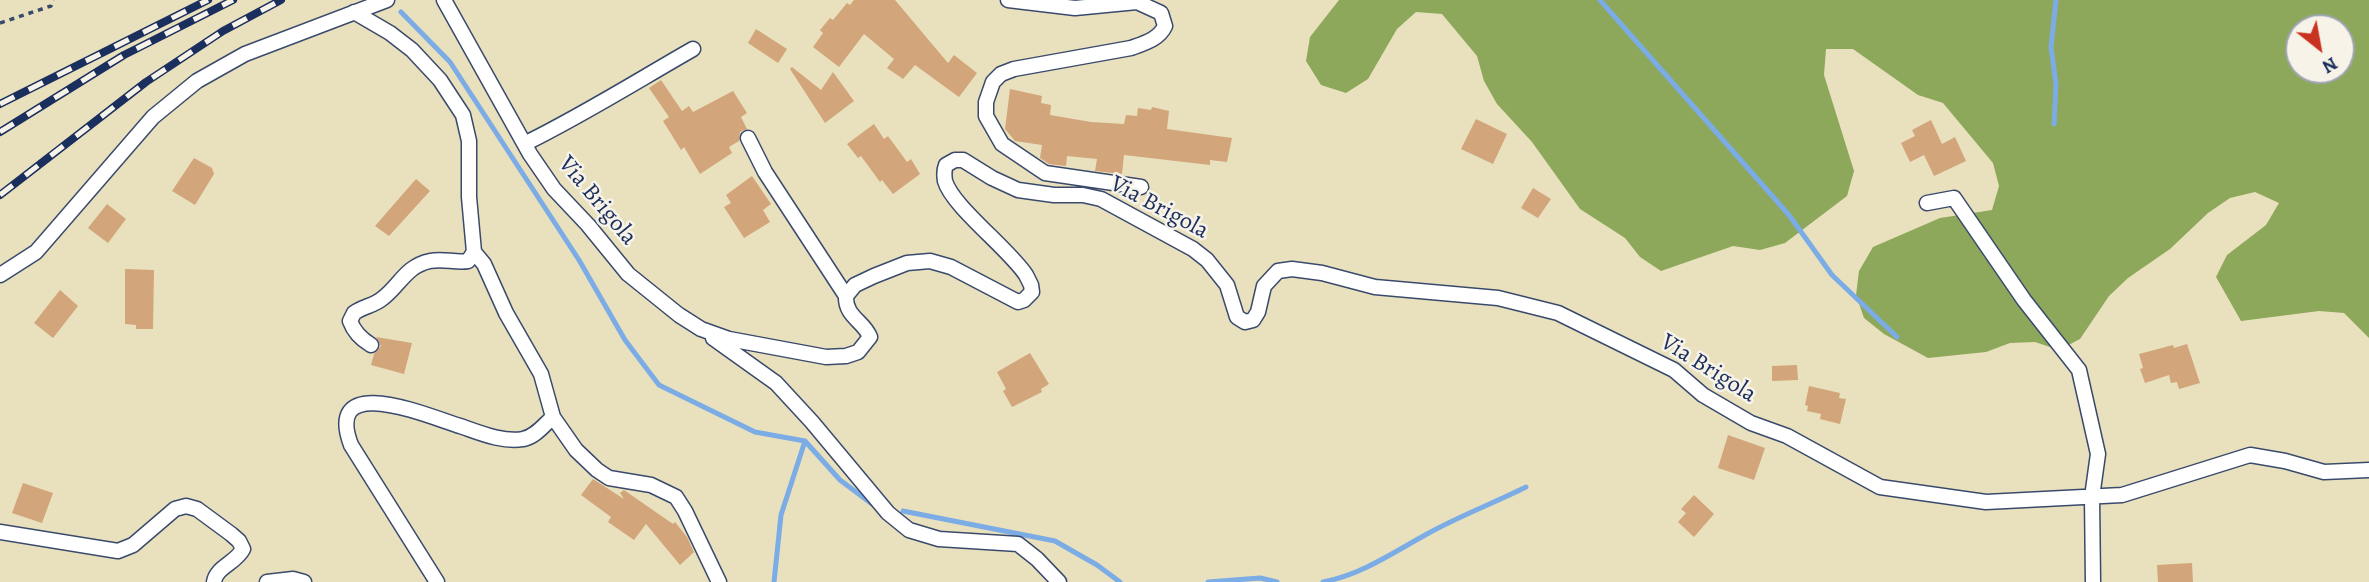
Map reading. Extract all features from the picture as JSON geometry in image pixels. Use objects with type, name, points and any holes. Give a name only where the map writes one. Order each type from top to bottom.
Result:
[{"type":"street","points":[[0,275],[36,252],[153,117],[197,81],[245,54],[387,0]]},
{"type":"street","name":"Via Brigola","points":[[444,0],[530,154],[554,189],[628,274],[679,316],[701,329],[729,339],[826,356],[846,356],[858,352],[870,338],[866,329],[848,312],[846,296],[855,285],[906,263],[929,261],[951,267],[1018,302],[1028,297],[1032,292],[1031,285],[1022,268],[959,203],[946,183],[946,165],[955,160],[964,160],[992,178],[1018,190],[1101,199],[1193,249],[1221,275],[1237,317],[1245,322],[1257,316],[1264,286],[1270,278],[1278,271],[1292,269],[1322,273],[1375,287],[1498,298],[1558,313],[1674,370],[1703,395],[1751,423],[1787,436],[1880,487],[1986,502],[2092,497]]},
{"type":"street","points":[[1008,0],[1075,8],[1137,2],[1161,13],[1165,26],[1162,34],[1150,41],[1131,48],[1014,69],[1001,74],[993,82],[986,102],[986,116],[1002,144],[1045,173],[1141,187]]},
{"type":"street","points":[[354,12],[390,33],[412,50],[440,80],[463,115],[469,141],[469,197],[474,252],[484,264],[509,319],[541,374],[553,417],[576,450],[609,478],[652,485],[676,497],[719,582]]},
{"type":"street","points":[[526,143],[580,116],[693,49]]},
{"type":"street","points":[[748,138],[765,172],[846,296]]},
{"type":"street","points":[[1927,203],[1954,198],[2024,300],[2079,370],[2098,454],[2092,497],[2093,582]]},
{"type":"street","points":[[371,345],[353,328],[350,321],[354,313],[384,298],[402,276],[414,267],[443,259],[468,261],[474,252]]},
{"type":"street","points":[[701,329],[776,383],[888,513],[909,530],[939,539],[1018,544],[1059,582]]},
{"type":"street","points":[[437,582],[351,445],[344,425],[348,415],[361,405],[391,404],[512,440],[526,439],[553,417]]},
{"type":"street","points":[[2092,497],[2122,495],[2250,455],[2286,461],[2324,472],[2369,470]]},
{"type":"street","points":[[0,532],[118,551],[133,545],[175,509],[192,508],[231,534],[243,549],[238,558],[216,573],[214,582]]},
{"type":"street","points":[[267,582],[293,579],[304,582]]},
{"type":"path","points":[[0,23],[51,6],[53,0]]},
{"type":"green space","points":[[1339,0],[2369,0],[2369,338],[2344,313],[2319,311],[2241,321],[2216,277],[2227,255],[2266,225],[2279,203],[2255,192],[2230,198],[2208,213],[2170,249],[2128,278],[2109,296],[2080,339],[2059,350],[2035,342],[2010,343],[1986,352],[1928,358],[1884,334],[1864,318],[1856,295],[1859,271],[1873,247],[1940,218],[1992,210],[1999,186],[1993,163],[1943,103],[1918,95],[1853,49],[1826,49],[1824,75],[1854,171],[1847,196],[1785,243],[1760,250],[1733,246],[1661,271],[1640,257],[1625,238],[1580,209],[1532,142],[1497,104],[1484,81],[1477,56],[1442,14],[1416,12],[1397,29],[1368,79],[1346,93],[1321,85],[1306,61],[1310,37]]},
{"type":"building","points":[[854,0],[895,0],[948,63],[954,55],[977,73],[959,97],[915,65],[903,79],[887,68],[894,59],[864,34],[839,67],[813,47],[823,33],[820,30],[830,18],[833,20],[847,3],[850,5]]},
{"type":"building","points":[[756,29],[787,49],[778,63],[748,43]]},
{"type":"building","points":[[792,67],[821,90],[833,72],[854,101],[825,123],[790,69]]},
{"type":"building","points":[[661,80],[682,111],[689,106],[693,112],[733,91],[747,113],[741,117],[747,129],[740,132],[739,141],[729,147],[732,153],[700,174],[684,147],[681,150],[663,121],[669,117],[649,88]]},
{"type":"building","points":[[1010,89],[1042,96],[1041,103],[1051,105],[1050,115],[1091,122],[1124,124],[1126,115],[1137,116],[1138,108],[1151,110],[1152,107],[1169,111],[1167,129],[1232,138],[1227,162],[1210,160],[1210,165],[1124,155],[1122,174],[1095,171],[1097,159],[1067,156],[1066,166],[1049,164],[1040,158],[1042,145],[1015,141],[1005,129]]},
{"type":"building","points":[[1476,119],[1507,134],[1493,164],[1461,149]]},
{"type":"building","points":[[1931,120],[1942,144],[1955,137],[1966,161],[1934,176],[1924,155],[1910,162],[1901,143],[1915,136],[1912,130]]},
{"type":"building","points":[[874,124],[884,139],[888,136],[907,162],[911,159],[920,174],[893,194],[882,180],[880,182],[861,156],[858,158],[847,144]]},
{"type":"building","points":[[194,158],[212,168],[214,174],[195,205],[172,191]]},
{"type":"building","points":[[752,176],[771,204],[763,210],[770,222],[744,238],[724,207],[731,203],[726,195]]},
{"type":"building","points":[[416,179],[430,191],[389,236],[375,226]]},
{"type":"building","points":[[1533,188],[1551,199],[1538,218],[1521,208]]},
{"type":"building","points":[[107,204],[126,219],[108,243],[88,228]]},
{"type":"building","points":[[125,269],[154,270],[153,329],[136,329],[136,325],[125,324]]},
{"type":"building","points":[[60,290],[78,306],[53,338],[34,323]]},
{"type":"building","points":[[376,337],[412,343],[404,374],[371,365],[374,354],[381,346]]},
{"type":"building","points":[[2187,344],[2200,383],[2179,389],[2177,382],[2171,383],[2169,375],[2145,383],[2139,354]]},
{"type":"building","points":[[1030,353],[1049,384],[1041,389],[1042,392],[1012,407],[997,372]]},
{"type":"building","points":[[1797,365],[1798,380],[1772,381],[1772,366]]},
{"type":"building","points":[[1809,386],[1840,393],[1839,398],[1846,399],[1840,424],[1820,419],[1821,414],[1807,411],[1808,406],[1805,405]]},
{"type":"building","points":[[1728,435],[1765,448],[1754,480],[1718,468]]},
{"type":"building","points":[[593,479],[624,499],[620,493],[624,490],[673,524],[675,522],[687,537],[694,552],[680,565],[646,524],[634,540],[608,522],[611,517],[581,495]]},
{"type":"building","points":[[23,483],[53,493],[42,523],[12,513]]},
{"type":"building","points":[[1694,495],[1714,514],[1694,537],[1678,522],[1686,513],[1681,509]]},
{"type":"building","points":[[2192,563],[2193,582],[2158,582],[2157,565]]},
{"type":"waterway","points":[[1600,0],[1789,215],[1832,275],[1897,337]]},
{"type":"waterway","points":[[2054,124],[2056,84],[2051,47],[2056,0]]},
{"type":"waterway","points":[[401,12],[450,62],[579,260],[625,340],[659,385],[755,432],[805,441],[840,480],[872,504]]},
{"type":"waterway","points":[[774,582],[781,515],[805,441]]},
{"type":"waterway","points":[[1323,582],[1364,568],[1439,528],[1526,487]]},
{"type":"waterway","points":[[903,511],[1055,541],[1097,565],[1120,582]]},
{"type":"waterway","points":[[1208,582],[1260,578],[1277,582]]},
{"type":"railway","points":[[0,104],[208,0]]},
{"type":"railway","points":[[0,132],[124,55],[233,0]]},
{"type":"railway","points":[[0,195],[146,82],[223,31],[281,0]]}]
